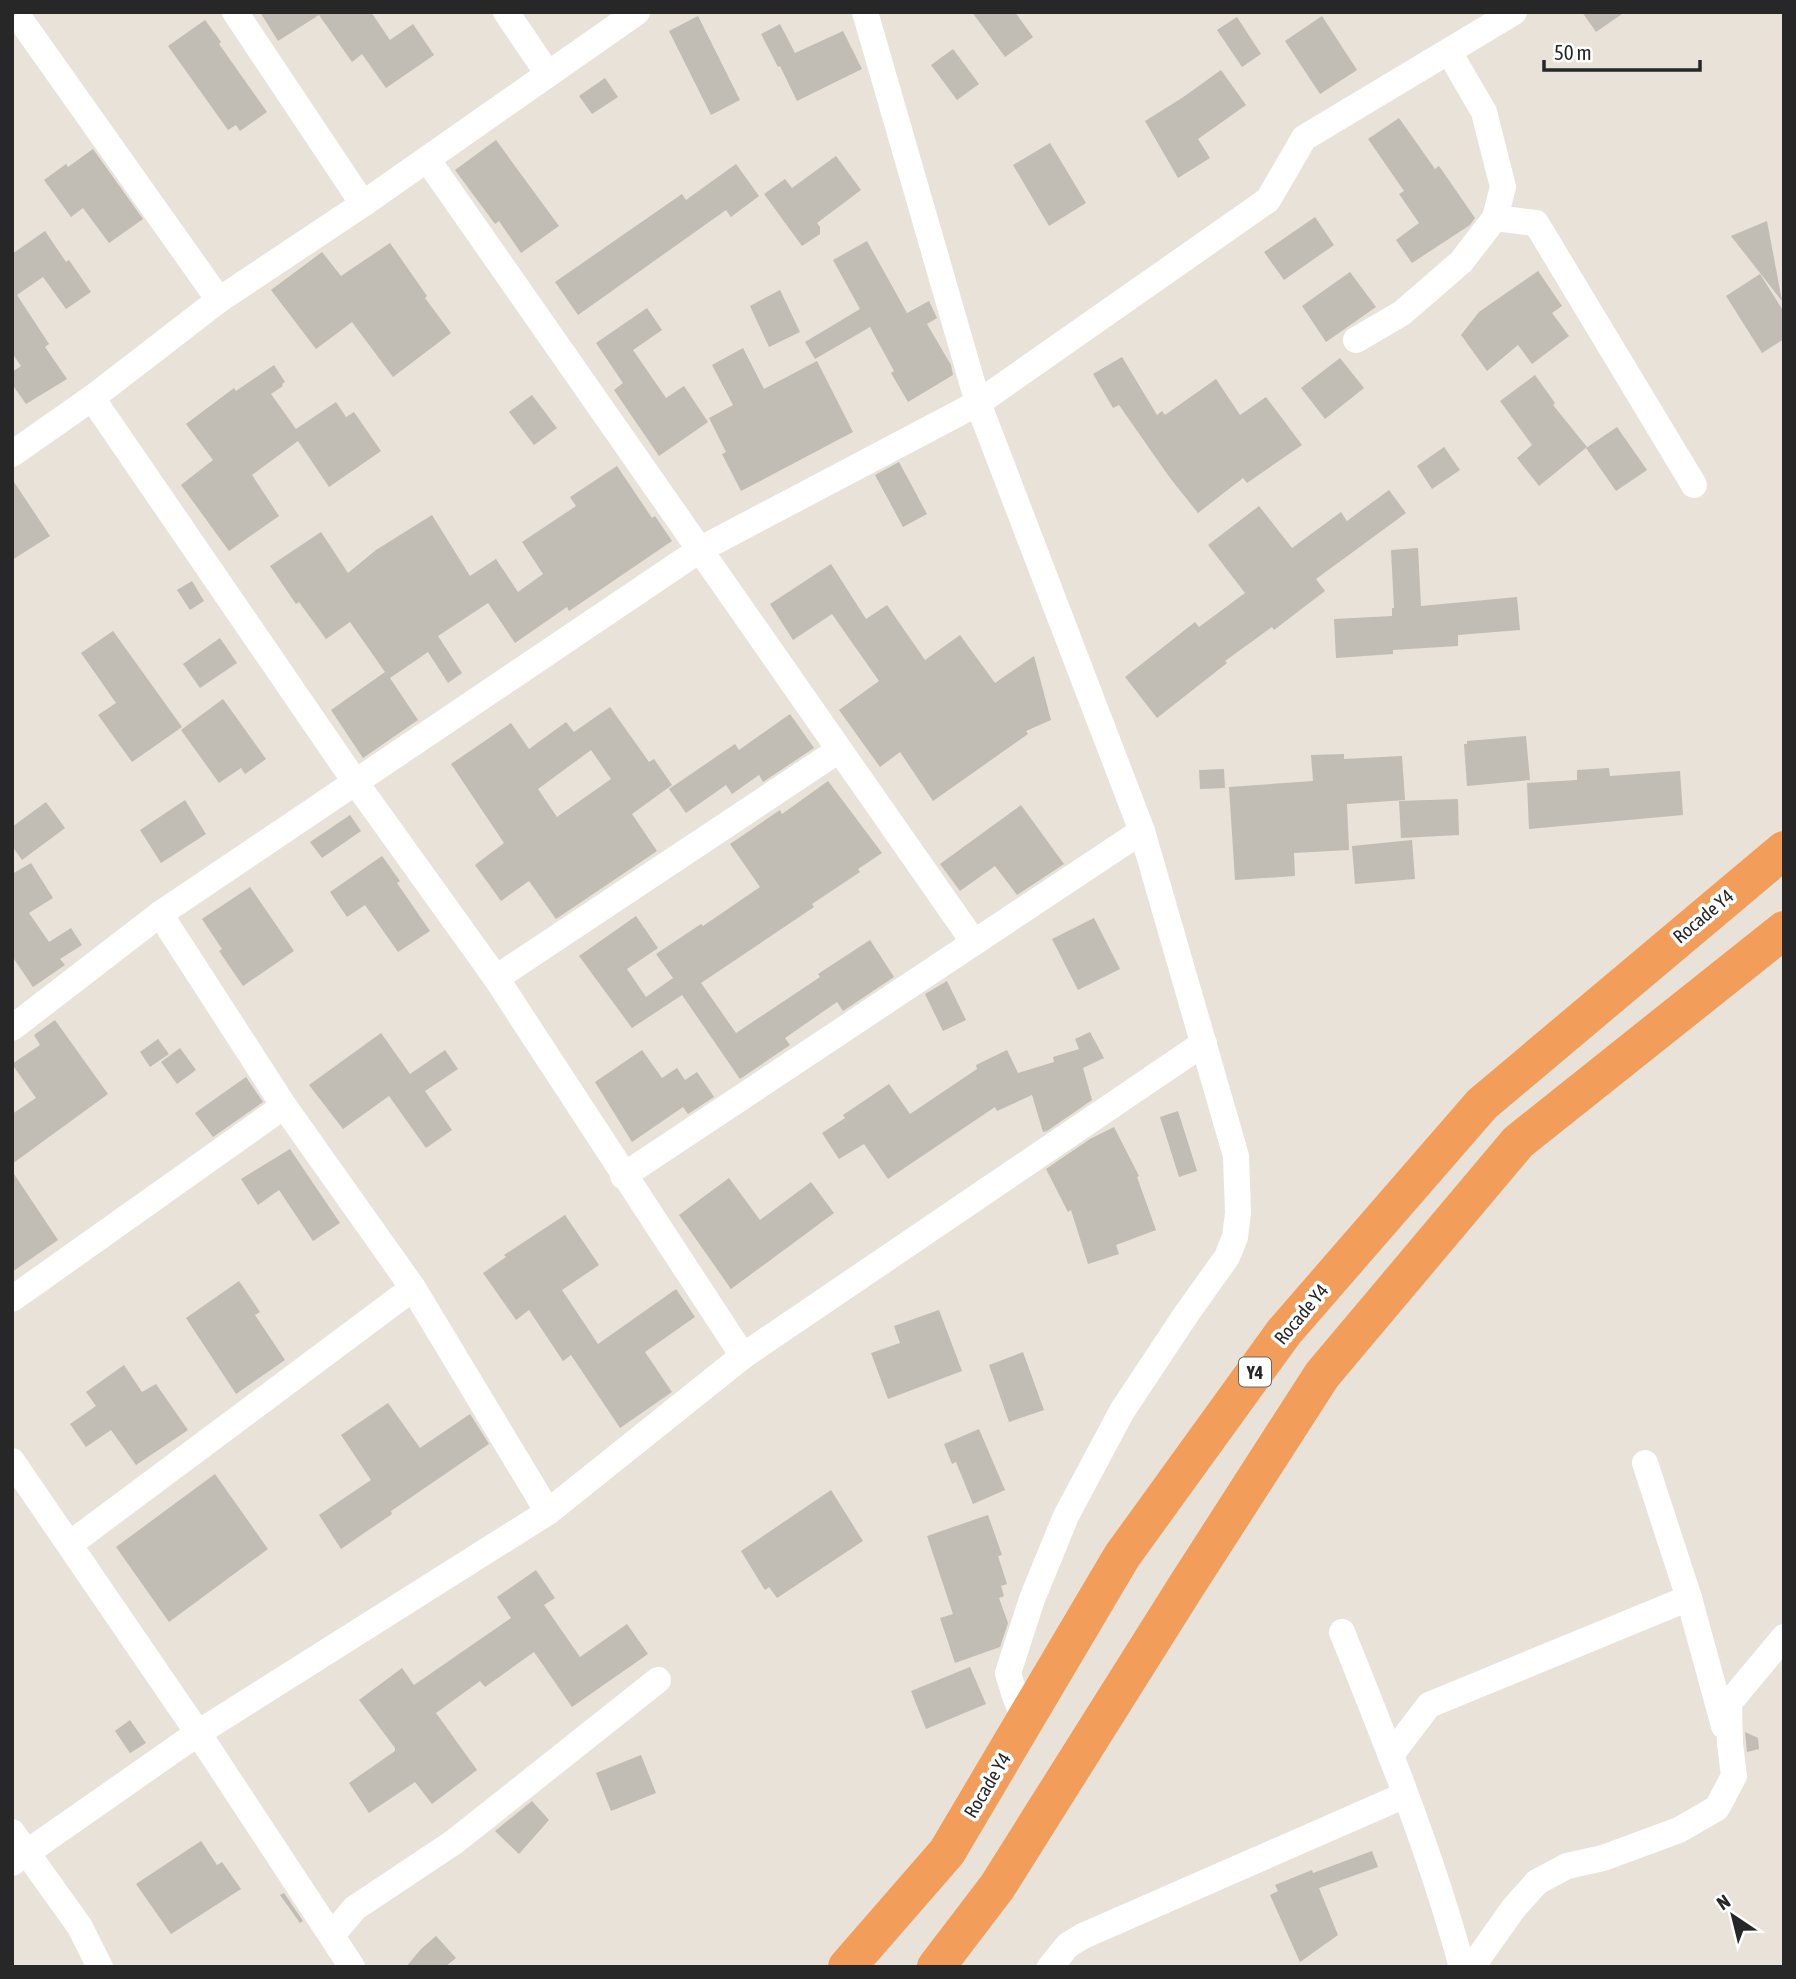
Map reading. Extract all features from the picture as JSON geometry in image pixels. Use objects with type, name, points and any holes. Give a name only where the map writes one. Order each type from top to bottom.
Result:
[{"type":"highway","name":"Rocade Y4","points":[[847,1967],[947,1852],[1122,1556],[1284,1332],[1482,1104],[1784,850]]},
{"type":"highway","points":[[936,1967],[997,1887],[1322,1375],[1518,1142],[1784,930]]},
{"type":"street","points":[[15,12],[219,300]]},
{"type":"street","points":[[235,12],[363,204]]},
{"type":"street","points":[[506,12],[548,74]]},
{"type":"street","points":[[12,454],[92,398],[219,300],[363,204],[637,12]]},
{"type":"street","points":[[866,12],[978,403],[1142,831],[1236,1156],[1238,1213],[1235,1237],[1227,1257],[1122,1411],[1066,1516],[1020,1633],[1009,1673],[1025,1721]]},
{"type":"street","points":[[12,1028],[160,914],[701,550],[978,403],[1268,200],[1304,138],[1514,12]]},
{"type":"street","points":[[1356,340],[1402,313],[1461,262],[1495,218],[1503,187],[1484,112],[1449,52]]},
{"type":"street","points":[[427,159],[973,941]]},
{"type":"street","points":[[1495,218],[1536,223],[1694,485]]},
{"type":"street","points":[[92,398],[356,783],[496,978],[743,1356]]},
{"type":"street","points":[[496,978],[839,750]]},
{"type":"street","points":[[623,1176],[1142,831]]},
{"type":"street","points":[[160,914],[284,1106],[413,1289],[548,1512]]},
{"type":"street","points":[[100,1967],[80,1927],[17,1849],[548,1512],[743,1356],[1204,1043]]},
{"type":"street","points":[[12,1299],[284,1106]]},
{"type":"street","points":[[70,1544],[413,1289]]},
{"type":"street","points":[[12,1461],[198,1733],[352,1967]]},
{"type":"street","points":[[1645,1463],[1689,1598],[1730,1744]]},
{"type":"street","points":[[1391,1755],[1429,1705],[1689,1598]]},
{"type":"street","points":[[1342,1632],[1391,1755],[1446,1908],[1462,1967]]},
{"type":"street","points":[[1472,1967],[1513,1909],[1537,1882],[1567,1866],[1603,1858],[1679,1830],[1717,1808],[1734,1776],[1728,1703],[1784,1637]]},
{"type":"street","points":[[332,1935],[355,1908],[454,1842],[658,1680]]},
{"type":"street","points":[[1050,1967],[1068,1945],[1083,1936],[1405,1795]]},
{"type":"building","points":[[260,12],[371,12],[390,40],[413,24],[434,55],[386,88],[362,54],[352,62],[319,15],[278,41]]},
{"type":"building","points":[[972,12],[1015,12],[1033,37],[1005,57]]},
{"type":"building","points":[[1582,12],[1625,12],[1596,32]]},
{"type":"building","points":[[698,16],[740,100],[711,115],[669,31]]},
{"type":"building","points":[[1322,16],[1357,70],[1320,94],[1285,41]]},
{"type":"building","points":[[1237,17],[1261,54],[1242,67],[1217,30]]},
{"type":"building","points":[[205,20],[267,112],[240,131],[236,125],[228,130],[168,46]]},
{"type":"building","points":[[780,24],[795,53],[843,31],[862,69],[797,101],[761,34]]},
{"type":"building","points":[[953,49],[979,84],[957,100],[931,65]]},
{"type":"building","points":[[1221,70],[1246,105],[1198,139],[1210,158],[1178,178],[1145,121]]},
{"type":"building","points":[[605,78],[618,97],[592,114],[579,96]]},
{"type":"building","points":[[1399,118],[1435,169],[1439,166],[1475,218],[1470,225],[1412,263],[1396,240],[1419,223],[1399,194],[1404,191],[1368,139]]},
{"type":"building","points":[[496,140],[559,226],[521,253],[499,221],[495,224],[455,170]]},
{"type":"building","points":[[1050,143],[1086,203],[1049,226],[1013,165]]},
{"type":"building","points":[[93,149],[143,219],[109,243],[83,208],[71,217],[44,180]]},
{"type":"building","points":[[836,156],[861,190],[817,223],[820,234],[802,246],[764,194],[785,179],[792,188]]},
{"type":"building","points":[[736,164],[759,196],[731,217],[726,210],[578,315],[555,282],[682,194],[686,200]]},
{"type":"building","points":[[1315,217],[1334,245],[1284,280],[1264,252]]},
{"type":"building","points":[[1767,221],[1782,301],[1731,236]]},
{"type":"building","points":[[45,231],[91,292],[66,309],[43,277],[17,295],[49,344],[45,347],[67,379],[26,404],[12,384],[12,372],[21,366],[12,353],[12,254]]},
{"type":"building","points":[[867,241],[907,313],[929,301],[937,318],[927,324],[951,365],[953,375],[908,402],[870,327],[815,359],[805,342],[860,309],[833,260]]},
{"type":"building","points":[[390,243],[451,333],[393,377],[352,322],[316,349],[271,290],[322,252],[341,276]]},
{"type":"building","points":[[1538,271],[1562,306],[1552,313],[1569,336],[1532,364],[1518,345],[1487,371],[1461,335],[1479,312]]},
{"type":"building","points":[[1350,272],[1376,307],[1326,342],[1302,306]]},
{"type":"building","points":[[1760,274],[1784,312],[1784,339],[1762,353],[1726,296]]},
{"type":"building","points":[[780,290],[800,332],[769,347],[750,306]]},
{"type":"building","points":[[647,308],[662,330],[633,350],[666,398],[684,386],[708,422],[659,456],[614,390],[623,383],[596,343]]},
{"type":"building","points":[[743,348],[764,389],[817,361],[853,432],[741,491],[722,454],[726,452],[709,418],[733,405],[712,365]]},
{"type":"building","points":[[1122,357],[1157,415],[1162,411],[1165,415],[1216,379],[1240,415],[1266,397],[1302,445],[1247,483],[1243,478],[1198,513],[1119,405],[1113,408],[1093,374]]},
{"type":"building","points":[[1340,358],[1364,388],[1325,419],[1301,388]]},
{"type":"building","points":[[274,365],[285,382],[271,394],[296,429],[336,402],[346,417],[354,412],[381,451],[329,487],[298,441],[252,475],[279,516],[229,551],[181,485],[213,460],[186,424],[234,388],[236,391]]},
{"type":"building","points":[[1535,375],[1555,403],[1553,405],[1587,447],[1539,486],[1517,458],[1532,445],[1500,401]]},
{"type":"building","points":[[532,395],[557,428],[534,445],[509,412]]},
{"type":"building","points":[[1617,427],[1647,470],[1616,491],[1586,448]]},
{"type":"building","points":[[1444,447],[1460,470],[1432,489],[1417,466]]},
{"type":"building","points":[[899,462],[927,514],[903,527],[875,475]]},
{"type":"building","points":[[617,466],[652,518],[655,516],[672,541],[569,611],[567,607],[515,643],[488,603],[438,636],[462,673],[448,683],[428,652],[390,678],[418,720],[363,758],[331,710],[385,672],[350,622],[326,639],[299,602],[296,604],[270,566],[321,532],[348,573],[376,550],[432,515],[470,576],[496,559],[518,592],[543,574],[522,542],[576,506],[570,497]]},
{"type":"building","points":[[12,479],[50,536],[12,560]]},
{"type":"building","points":[[1389,490],[1406,513],[1316,579],[1325,591],[1274,630],[1272,627],[1225,661],[1227,663],[1157,718],[1125,677],[1195,622],[1199,627],[1245,593],[1208,545],[1259,506],[1292,548],[1341,512],[1347,521]]},
{"type":"building","points":[[1418,548],[1421,606],[1517,597],[1520,630],[1458,635],[1458,646],[1393,650],[1393,654],[1336,658],[1334,619],[1392,616],[1394,608],[1391,550]]},
{"type":"building","points":[[831,564],[866,619],[887,605],[925,660],[960,635],[995,683],[1034,656],[1051,720],[1026,731],[1028,734],[933,801],[900,752],[880,767],[839,710],[879,681],[832,614],[793,640],[770,604]]},
{"type":"building","points":[[192,581],[204,601],[190,610],[177,590]]},
{"type":"building","points":[[113,631],[182,727],[132,762],[98,715],[116,703],[81,653]]},
{"type":"building","points":[[220,638],[237,663],[200,688],[183,664]]},
{"type":"building","points":[[223,699],[266,759],[245,774],[241,768],[219,783],[181,730]]},
{"type":"building","points":[[610,707],[649,762],[654,759],[672,785],[632,814],[657,851],[556,919],[529,881],[501,901],[475,865],[504,843],[451,764],[511,723],[529,749],[566,722],[574,732]],"holes":[[[591,750],[611,779],[557,817],[538,789]]]},
{"type":"building","points":[[790,714],[814,748],[763,782],[759,775],[732,794],[726,785],[686,813],[669,789],[735,744],[739,750]]},
{"type":"building","points":[[1526,736],[1530,780],[1467,786],[1464,744],[1467,744],[1467,741]]},
{"type":"building","points":[[1344,754],[1344,759],[1402,756],[1405,800],[1347,804],[1349,850],[1294,853],[1295,876],[1235,880],[1229,787],[1313,781],[1311,755]]},
{"type":"building","points":[[1609,768],[1610,776],[1680,771],[1683,815],[1529,829],[1527,783],[1577,780],[1577,770]]},
{"type":"building","points":[[1224,769],[1225,788],[1200,789],[1199,770]]},
{"type":"building","points":[[828,781],[882,853],[858,869],[860,872],[812,904],[814,907],[701,983],[736,1033],[870,940],[894,977],[843,1011],[837,1002],[785,1038],[790,1045],[740,1079],[682,995],[632,1028],[579,956],[636,916],[658,948],[627,969],[646,997],[673,978],[656,954],[760,887],[730,844],[780,810],[782,814]]},
{"type":"building","points":[[1458,799],[1459,835],[1401,838],[1399,801]]},
{"type":"building","points":[[185,800],[206,834],[161,863],[140,830]]},
{"type":"building","points":[[46,802],[65,828],[22,860],[12,846],[12,827]]},
{"type":"building","points":[[1021,805],[1064,864],[1017,895],[995,866],[960,891],[940,864]]},
{"type":"building","points":[[350,815],[361,831],[322,858],[310,842]]},
{"type":"building","points":[[1412,840],[1415,879],[1355,884],[1352,846]]},
{"type":"building","points":[[382,856],[430,931],[398,952],[365,905],[347,917],[330,892]]},
{"type":"building","points":[[31,863],[53,898],[29,913],[49,942],[71,928],[82,945],[60,959],[65,965],[33,987],[12,956],[12,874]]},
{"type":"building","points":[[250,887],[294,951],[243,986],[219,951],[222,949],[202,919]]},
{"type":"building","points":[[1094,918],[1120,969],[1078,990],[1052,939]]},
{"type":"building","points":[[947,981],[966,1020],[943,1031],[925,994]]},
{"type":"building","points":[[55,1020],[108,1094],[12,1164],[12,1114],[36,1098],[12,1064],[40,1045],[34,1035]]},
{"type":"building","points":[[1090,1032],[1104,1058],[1083,1068],[1092,1100],[1047,1131],[1043,1132],[1032,1095],[997,1111],[995,1107],[888,1179],[864,1144],[839,1159],[822,1133],[845,1118],[843,1115],[889,1084],[910,1114],[977,1069],[976,1065],[1007,1050],[1018,1073],[1054,1062],[1053,1057],[1079,1049],[1075,1039]]},
{"type":"building","points":[[381,1033],[410,1074],[445,1050],[458,1069],[425,1091],[452,1130],[426,1148],[389,1096],[343,1129],[309,1085]]},
{"type":"building","points":[[158,1039],[169,1054],[150,1067],[140,1052]]},
{"type":"building","points":[[180,1048],[196,1070],[177,1084],[161,1062]]},
{"type":"building","points":[[642,1050],[662,1078],[677,1068],[685,1080],[697,1072],[714,1097],[688,1114],[683,1107],[632,1142],[595,1082]]},
{"type":"building","points":[[246,1077],[263,1102],[213,1137],[195,1113]]},
{"type":"building","points":[[1178,1111],[1197,1171],[1179,1177],[1160,1117]]},
{"type":"building","points":[[1114,1127],[1139,1176],[1137,1177],[1156,1230],[1116,1245],[1119,1254],[1088,1264],[1071,1210],[1068,1212],[1046,1169],[1090,1139]]},
{"type":"building","points":[[290,1149],[340,1223],[313,1241],[279,1190],[258,1205],[241,1179]]},
{"type":"building","points":[[12,1171],[58,1240],[12,1272]]},
{"type":"building","points":[[729,1178],[760,1220],[811,1182],[834,1213],[731,1289],[679,1215]]},
{"type":"building","points":[[565,1215],[599,1265],[562,1290],[598,1344],[676,1289],[695,1317],[645,1352],[672,1392],[620,1428],[571,1355],[563,1361],[529,1310],[516,1320],[483,1273],[506,1257],[504,1255]]},
{"type":"building","points":[[239,1281],[260,1312],[255,1315],[285,1360],[236,1394],[186,1318]]},
{"type":"building","points":[[939,1310],[962,1371],[888,1399],[871,1353],[900,1343],[894,1326]]},
{"type":"building","points":[[1023,1352],[1044,1410],[1009,1422],[989,1365]]},
{"type":"building","points":[[124,1365],[142,1392],[156,1384],[188,1430],[136,1465],[111,1430],[86,1447],[70,1424],[96,1406],[86,1392]]},
{"type":"building","points":[[388,1403],[420,1448],[470,1414],[489,1444],[341,1549],[319,1515],[371,1480],[341,1435]]},
{"type":"building","points":[[979,1429],[1005,1490],[973,1504],[956,1462],[952,1464],[944,1444]]},
{"type":"building","points":[[215,1474],[268,1549],[169,1622],[116,1547]]},
{"type":"building","points":[[831,1490],[863,1541],[777,1598],[769,1587],[765,1590],[741,1551]]},
{"type":"building","points":[[988,1515],[1002,1555],[998,1556],[1007,1584],[1001,1586],[1004,1596],[999,1598],[1008,1623],[1000,1647],[955,1663],[940,1618],[953,1614],[927,1536]]},
{"type":"building","points":[[536,1570],[555,1598],[544,1605],[580,1657],[627,1624],[648,1654],[572,1707],[534,1652],[485,1687],[480,1681],[436,1713],[477,1770],[432,1804],[415,1782],[369,1813],[349,1783],[395,1751],[395,1748],[359,1700],[402,1668],[414,1685],[511,1618],[497,1597]]},
{"type":"building","points":[[970,1667],[986,1704],[926,1729],[911,1691]]},
{"type":"building","points":[[130,1720],[146,1743],[130,1753],[115,1731]]},
{"type":"building","points":[[1745,1732],[1758,1738],[1759,1749],[1747,1752]]},
{"type":"building","points":[[641,1755],[656,1793],[611,1811],[596,1773]]},
{"type":"building","points":[[532,1801],[549,1820],[519,1854],[495,1831]]},
{"type":"building","points":[[201,1841],[217,1865],[222,1862],[241,1889],[171,1934],[136,1884]]},
{"type":"building","points":[[1372,1851],[1378,1867],[1319,1888],[1338,1935],[1300,1962],[1270,1895],[1278,1891],[1275,1885]]},
{"type":"building","points":[[284,1893],[303,1921],[300,1923],[280,1895]]},
{"type":"building","points":[[436,1936],[456,1958],[445,1967],[406,1967],[421,1949]]}]
